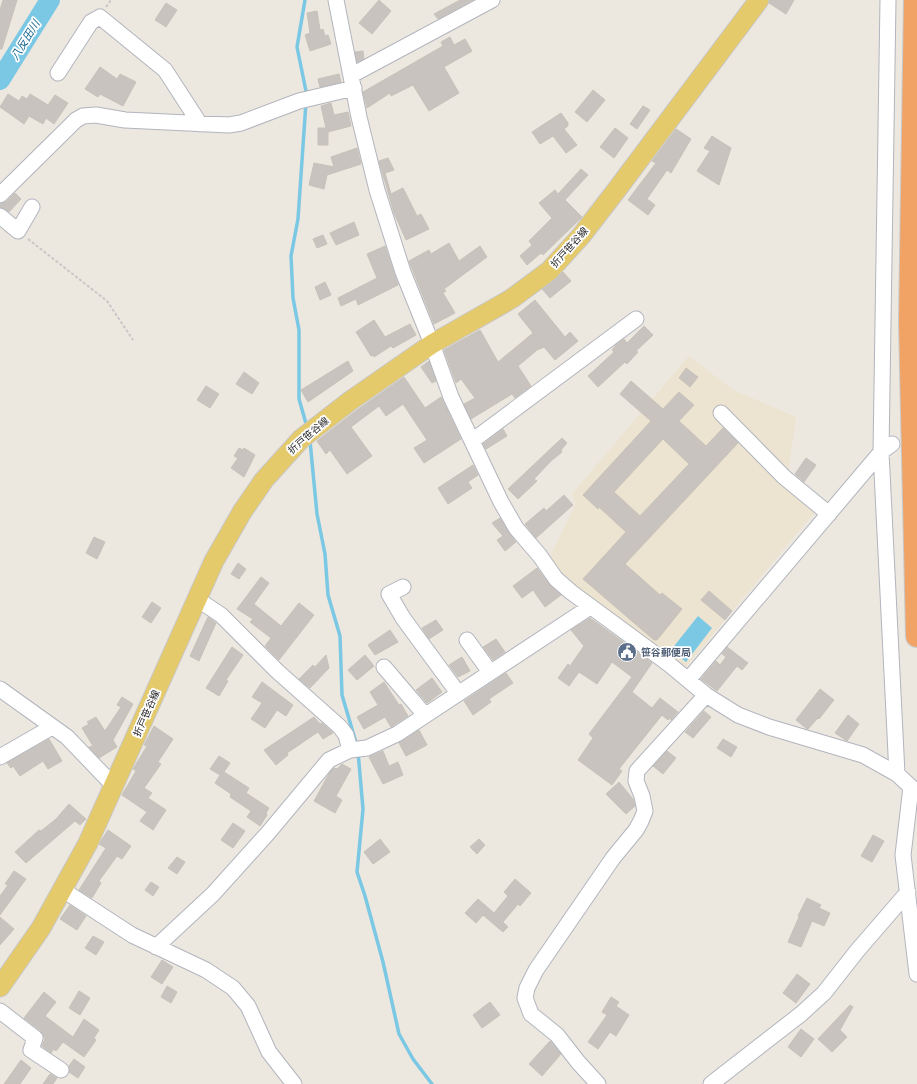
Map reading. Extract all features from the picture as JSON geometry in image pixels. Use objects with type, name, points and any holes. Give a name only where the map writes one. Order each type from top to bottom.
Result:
[{"type":"highway","points":[[914,0],[910,322],[917,636]]},
{"type":"main road","name":"折戸笹谷線","points":[[0,987],[41,928],[88,843],[214,561],[242,512],[264,480],[301,439],[350,401],[432,344],[511,299],[549,271],[580,236],[615,192],[759,0]]},
{"type":"street","points":[[336,0],[359,117],[376,190],[403,272],[432,344],[451,397],[501,502],[516,528],[540,556],[556,579],[590,607],[706,695],[738,715],[769,727],[863,755],[897,774],[914,787],[903,854],[917,974]]},
{"type":"street","points":[[0,195],[76,120],[83,116],[96,115],[126,120],[200,124],[228,125],[241,123],[353,81],[492,0]]},
{"type":"street","points":[[888,0],[887,448],[897,774]]},
{"type":"street","points":[[58,73],[91,22],[100,17],[165,70],[200,124]]},
{"type":"street","points":[[0,216],[18,231],[32,207]]},
{"type":"street","points":[[472,441],[636,319]]},
{"type":"street","points":[[721,413],[784,477],[829,514]]},
{"type":"street","points":[[688,680],[887,448]]},
{"type":"street","points":[[403,587],[388,594],[403,618],[458,693]]},
{"type":"street","points":[[197,599],[221,615],[277,670],[340,727],[346,735],[350,750]]},
{"type":"street","points":[[156,947],[223,883],[268,833],[329,760],[350,750],[367,748],[397,734],[590,607]]},
{"type":"street","points":[[466,640],[490,672]]},
{"type":"street","points":[[384,667],[425,715]]},
{"type":"street","points":[[0,689],[66,736],[114,786]]},
{"type":"street","points":[[598,1084],[578,1062],[557,1035],[531,1014],[525,998],[527,988],[536,970],[570,919],[613,858],[642,821],[645,811],[642,796],[636,781],[637,771],[706,695]]},
{"type":"street","points":[[0,757],[52,727]]},
{"type":"street","points":[[63,890],[132,935],[206,970],[233,988],[248,1006],[269,1052],[294,1084]]},
{"type":"street","points":[[711,1084],[801,1014],[824,993],[857,951],[908,892]]},
{"type":"street","points":[[0,1011],[35,1038],[31,1050],[61,1070]]},
{"type":"path","points":[[18,231],[107,301],[133,340]]},
{"type":"shaded area","points":[[689,356],[733,390],[796,417],[788,474],[822,503],[684,669],[590,602],[548,561],[576,503],[572,494]]},
{"type":"water","points":[[698,616],[712,628],[686,662],[671,650]]},
{"type":"building","points":[[3,0],[17,0],[2,49],[0,49],[0,10]]},
{"type":"building","points":[[379,0],[391,11],[372,34],[359,23]]},
{"type":"building","points":[[460,0],[473,0],[438,19],[434,14]]},
{"type":"building","points":[[770,0],[794,0],[786,14],[769,3]]},
{"type":"building","points":[[166,3],[177,10],[166,27],[155,20]]},
{"type":"building","points":[[317,11],[320,30],[323,29],[325,36],[328,35],[331,44],[310,51],[305,35],[310,33],[307,13]]},
{"type":"building","points":[[450,37],[454,45],[465,39],[472,51],[444,67],[459,93],[429,111],[413,85],[391,96],[390,93],[367,108],[363,92],[443,46],[441,42]]},
{"type":"building","points":[[363,51],[364,59],[357,62],[355,52]]},
{"type":"building","points":[[100,67],[117,79],[120,74],[136,82],[123,106],[100,94],[98,97],[85,89]]},
{"type":"building","points":[[339,74],[341,82],[320,87],[318,79]]},
{"type":"building","points":[[593,90],[605,100],[587,122],[575,112]]},
{"type":"building","points":[[8,94],[19,101],[22,96],[27,99],[30,94],[48,105],[55,95],[68,103],[54,124],[46,118],[43,124],[29,116],[24,124],[0,107]]},
{"type":"building","points":[[331,103],[334,115],[348,112],[351,126],[328,132],[328,145],[318,145],[318,128],[326,128],[321,106]]},
{"type":"building","points":[[643,106],[650,110],[637,129],[630,124]]},
{"type":"building","points":[[561,113],[568,123],[568,126],[564,129],[577,145],[566,153],[553,136],[540,144],[532,132]]},
{"type":"building","points":[[615,128],[628,138],[614,158],[600,147]]},
{"type":"building","points":[[676,129],[691,139],[671,173],[667,170],[647,199],[655,205],[648,215],[628,200],[656,163],[652,161]]},
{"type":"building","points":[[712,136],[731,148],[719,185],[697,171],[710,151],[704,148]]},
{"type":"building","points":[[357,148],[361,164],[327,175],[324,189],[309,185],[314,163],[334,167],[331,157]]},
{"type":"building","points":[[388,158],[394,170],[385,173],[391,194],[403,188],[417,216],[421,214],[429,229],[406,240],[394,213],[379,161]]},
{"type":"building","points":[[581,169],[588,175],[565,200],[582,217],[543,255],[541,253],[527,265],[520,256],[532,245],[529,241],[552,218],[539,203],[555,190],[558,194]]},
{"type":"building","points":[[15,193],[21,199],[9,212],[0,207],[0,204],[6,202]]},
{"type":"building","points":[[354,222],[359,235],[336,245],[330,233]]},
{"type":"building","points":[[323,235],[327,244],[317,248],[313,239]]},
{"type":"building","points":[[449,243],[459,261],[480,246],[487,257],[444,289],[446,291],[443,293],[455,313],[434,324],[409,261],[429,250],[431,254]]},
{"type":"building","points":[[385,246],[398,285],[358,305],[356,299],[341,306],[338,298],[377,278],[367,254]]},
{"type":"building","points":[[563,272],[571,281],[550,298],[542,289]]},
{"type":"building","points":[[325,282],[331,295],[320,300],[315,287]]},
{"type":"building","points":[[535,300],[565,337],[570,332],[578,341],[555,360],[544,347],[537,350],[518,366],[531,386],[515,398],[512,394],[471,419],[464,404],[475,398],[461,379],[456,383],[444,350],[480,330],[498,362],[533,333],[518,314]]},
{"type":"building","points":[[374,320],[385,337],[410,324],[416,335],[393,348],[391,346],[374,357],[373,355],[371,356],[356,332]]},
{"type":"building","points":[[644,326],[653,335],[636,351],[638,352],[627,364],[625,362],[598,387],[588,376],[614,352],[612,350],[616,345],[624,339],[627,343]]},
{"type":"building","points":[[348,361],[353,371],[308,402],[301,390]]},
{"type":"building","points":[[429,361],[436,381],[432,383],[421,367]]},
{"type":"building","points":[[686,368],[698,377],[690,387],[679,378]]},
{"type":"building","points":[[244,372],[259,383],[252,394],[236,384]]},
{"type":"building","points":[[404,377],[425,408],[441,397],[461,439],[424,463],[414,448],[427,440],[403,404],[386,416],[379,406],[351,427],[372,456],[347,474],[330,450],[326,454],[317,441],[357,410]]},
{"type":"building","points":[[631,381],[663,409],[679,392],[694,405],[679,421],[706,446],[723,428],[738,443],[625,564],[660,595],[662,593],[682,609],[657,640],[654,640],[583,579],[626,532],[599,507],[598,509],[583,495],[651,421],[620,394]],"holes":[[[663,439],[689,464],[640,516],[614,492]]]},
{"type":"building","points":[[206,386],[219,394],[210,408],[197,400]]},
{"type":"building","points":[[503,429],[507,436],[486,449],[483,444]]},
{"type":"building","points":[[562,438],[567,443],[561,450],[562,452],[534,479],[537,481],[518,499],[508,489]]},
{"type":"building","points":[[239,448],[243,450],[244,448],[255,455],[244,477],[231,468],[238,458],[234,456]]},
{"type":"building","points":[[806,458],[816,465],[804,482],[795,474]]},
{"type":"building","points":[[473,465],[478,475],[468,482],[472,488],[448,504],[438,488]]},
{"type":"building","points":[[564,495],[573,505],[536,538],[525,524],[544,508],[546,511]]},
{"type":"building","points":[[500,518],[516,542],[505,551],[497,540],[503,536],[492,523]]},
{"type":"building","points":[[94,537],[105,542],[97,559],[86,553]]},
{"type":"building","points":[[238,563],[246,569],[239,579],[231,574]]},
{"type":"building","points":[[537,568],[549,584],[561,595],[545,607],[533,590],[522,598],[513,586]]},
{"type":"building","points":[[261,577],[269,583],[254,604],[281,626],[299,603],[314,615],[279,660],[265,646],[271,638],[250,622],[253,619],[237,609]]},
{"type":"building","points":[[709,591],[732,611],[725,620],[701,600]]},
{"type":"building","points":[[152,602],[161,608],[151,623],[142,617]]},
{"type":"building","points":[[208,617],[216,623],[199,661],[190,656]]},
{"type":"building","points":[[590,618],[652,663],[632,692],[652,708],[660,698],[678,712],[671,720],[670,718],[668,720],[662,715],[619,769],[622,771],[612,785],[578,760],[593,738],[589,734],[632,677],[612,662],[597,684],[579,672],[569,686],[558,678],[568,664],[570,666],[584,646],[571,630]]},
{"type":"building","points":[[436,620],[443,630],[429,639],[422,628]]},
{"type":"building","points":[[390,630],[398,642],[375,655],[368,645]]},
{"type":"building","points":[[496,639],[505,652],[493,660],[483,647]]},
{"type":"building","points":[[232,647],[243,655],[226,680],[228,681],[219,696],[206,688]]},
{"type":"building","points":[[727,647],[748,663],[742,670],[737,666],[717,691],[701,679],[716,661],[720,665],[726,657],[722,654]]},
{"type":"building","points":[[326,655],[329,668],[310,688],[299,679],[313,665],[315,667]]},
{"type":"building","points":[[365,655],[374,666],[357,680],[348,670]]},
{"type":"building","points":[[462,657],[470,671],[458,677],[449,665]]},
{"type":"building","points":[[506,673],[513,683],[489,699],[491,702],[473,715],[464,701]]},
{"type":"building","points":[[432,678],[442,692],[427,703],[416,690]]},
{"type":"building","points":[[262,682],[293,705],[286,716],[277,710],[265,728],[251,719],[262,703],[252,697]]},
{"type":"building","points":[[384,682],[399,705],[401,704],[408,716],[391,727],[385,717],[364,729],[357,717],[378,705],[370,692]]},
{"type":"building","points":[[820,689],[834,700],[819,719],[818,718],[807,729],[796,720]]},
{"type":"building","points":[[122,697],[133,704],[113,740],[117,747],[99,758],[89,747],[93,746],[82,728],[89,724],[87,722],[96,717],[105,731],[121,707],[117,705]]},
{"type":"building","points":[[704,711],[711,717],[693,738],[685,732]]},
{"type":"building","points":[[848,715],[859,724],[847,741],[835,733]]},
{"type":"building","points":[[314,717],[320,724],[322,723],[333,733],[323,739],[318,732],[287,753],[288,755],[276,765],[264,750]]},
{"type":"building","points":[[154,726],[173,739],[158,762],[161,764],[144,788],[152,793],[148,798],[166,810],[153,830],[140,821],[147,812],[122,795],[136,771],[133,769],[147,746],[144,745]]},
{"type":"building","points":[[419,730],[427,745],[406,756],[399,743]]},
{"type":"building","points":[[49,739],[62,761],[48,769],[43,761],[20,776],[13,766],[11,768],[7,763]]},
{"type":"building","points":[[723,739],[737,747],[731,757],[717,748]]},
{"type":"building","points":[[383,751],[389,766],[398,762],[403,775],[383,784],[369,757]]},
{"type":"building","points":[[667,751],[676,758],[663,774],[653,766]]},
{"type":"building","points":[[219,756],[230,763],[224,772],[249,788],[246,793],[269,808],[266,813],[267,815],[260,826],[247,817],[251,811],[230,797],[231,794],[215,783],[220,775],[210,769]]},
{"type":"building","points":[[342,764],[351,769],[336,796],[342,800],[335,813],[314,801],[330,772],[334,768],[337,769]]},
{"type":"building","points":[[619,782],[633,799],[635,806],[626,814],[606,794]]},
{"type":"building","points":[[69,804],[86,819],[80,825],[75,821],[26,863],[15,852],[39,830],[41,831],[56,819]]},
{"type":"building","points":[[233,823],[245,831],[233,848],[221,840]]},
{"type":"building","points":[[108,830],[131,846],[122,859],[117,856],[99,881],[101,883],[92,898],[79,890],[106,848],[99,844]]},
{"type":"building","points":[[873,835],[884,841],[872,862],[861,856]]},
{"type":"building","points":[[380,839],[390,852],[373,864],[364,852]]},
{"type":"building","points":[[479,839],[485,845],[477,854],[470,847]]},
{"type":"building","points":[[177,857],[185,862],[177,874],[168,868]]},
{"type":"building","points":[[14,871],[26,879],[0,915],[0,896],[8,885],[5,884]]},
{"type":"building","points":[[515,879],[531,893],[520,906],[518,904],[503,922],[508,927],[503,932],[483,915],[476,923],[465,913],[478,899],[494,913],[508,896],[504,892]]},
{"type":"building","points":[[151,882],[159,887],[153,896],[145,890]]},
{"type":"building","points":[[807,898],[821,905],[819,908],[830,913],[824,926],[812,921],[801,947],[788,942]]},
{"type":"building","points":[[70,905],[86,916],[77,930],[60,919]]},
{"type":"building","points":[[0,917],[14,929],[0,945]]},
{"type":"building","points":[[93,936],[104,942],[96,955],[85,948]]},
{"type":"building","points":[[162,960],[173,967],[162,984],[151,977]]},
{"type":"building","points":[[797,974],[810,984],[796,1003],[783,993]]},
{"type":"building","points":[[167,986],[177,992],[171,1003],[161,997]]},
{"type":"building","points":[[79,991],[90,998],[80,1015],[69,1008]]},
{"type":"building","points":[[44,992],[56,1002],[45,1016],[73,1037],[84,1019],[99,1030],[94,1038],[96,1040],[84,1057],[63,1042],[56,1051],[54,1049],[51,1053],[42,1046],[45,1039],[41,1031],[24,1018]]},
{"type":"building","points":[[611,997],[619,1002],[616,1006],[629,1015],[616,1036],[610,1032],[598,1049],[588,1042],[607,1015],[602,1012]]},
{"type":"building","points":[[490,1002],[500,1015],[482,1028],[473,1015]]},
{"type":"building","points":[[850,1005],[853,1007],[840,1030],[847,1037],[832,1052],[818,1039]]},
{"type":"building","points":[[801,1029],[814,1039],[801,1057],[788,1047]]},
{"type":"building","points":[[550,1041],[561,1054],[542,1076],[529,1064]]},
{"type":"building","points":[[74,1059],[85,1067],[78,1078],[69,1072],[69,1066]]},
{"type":"building","points":[[21,1060],[31,1068],[20,1084],[4,1084]]},
{"type":"building","points":[[50,1074],[57,1078],[53,1084],[43,1084]]},
{"type":"waterway","name":"八反田川","points":[[0,80],[50,0]]},
{"type":"waterway","points":[[305,0],[297,47],[307,96]]},
{"type":"waterway","points":[[306,102],[298,219],[291,256],[293,298],[299,330],[299,399],[307,427]]},
{"type":"waterway","points":[[310,441],[317,514],[325,554],[328,595],[340,636],[342,695],[357,746]]},
{"type":"waterway","points":[[358,752],[363,809],[357,872],[383,962],[399,1034],[413,1059],[432,1084]]},
{"type":"place","name":"笹谷郵便局","points":[[627,652]]}]
